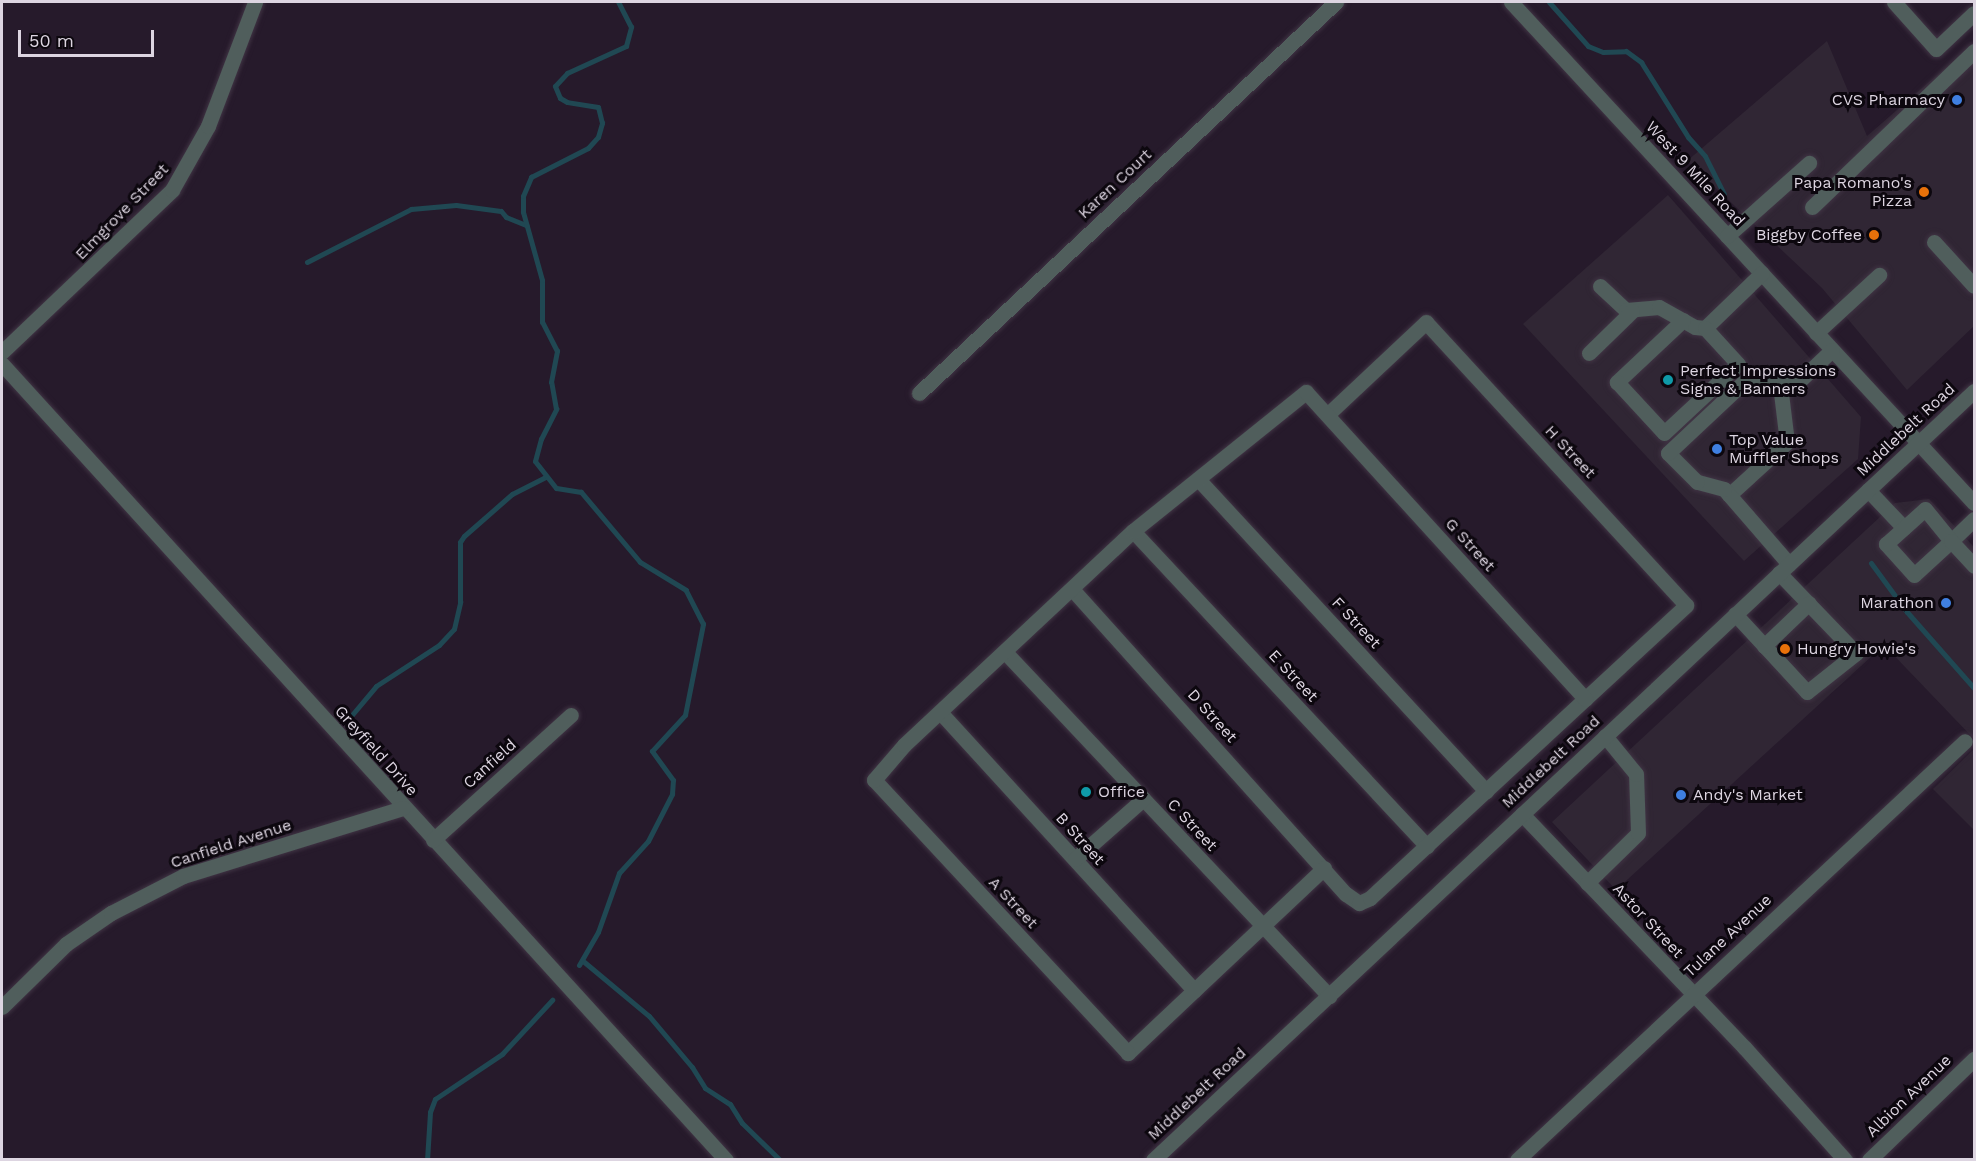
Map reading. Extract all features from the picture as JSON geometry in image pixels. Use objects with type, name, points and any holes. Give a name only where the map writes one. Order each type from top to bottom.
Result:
[{"type":"street","name":"Elmgrove Street","points":[[2,352],[172,190],[208,126],[255,2]]},
{"type":"street","name":"Karen Court","points":[[919,393],[1336,2]]},
{"type":"street","name":"West 9 Mile Road","points":[[1511,2],[1974,503]]},
{"type":"street","points":[[1894,2],[1936,49],[1974,13]]},
{"type":"street","points":[[1812,207],[1974,51]]},
{"type":"street","points":[[1727,236],[1809,163]]},
{"type":"street","points":[[1934,242],[1974,286]]},
{"type":"street","points":[[1705,328],[1762,273]]},
{"type":"street","points":[[1816,333],[1879,275]]},
{"type":"street","points":[[1600,286],[1622,308],[1632,310],[1659,307],[1683,320],[1705,328],[1738,364],[1664,433],[1617,382],[1683,320]]},
{"type":"street","points":[[1588,353],[1632,310]]},
{"type":"street","name":"H Street","points":[[1328,414],[1426,322],[1686,605],[1585,699]]},
{"type":"street","points":[[1735,614],[1807,692],[1856,653],[1809,603],[1724,489],[1697,482],[1668,453],[1748,378],[1780,385],[1797,383],[1832,350]]},
{"type":"street","name":"Greyfield Drive","points":[[2,364],[403,808],[726,1160]]},
{"type":"street","points":[[1729,495],[1787,442],[1780,385]]},
{"type":"street","name":"Middlebelt Road","points":[[1153,1160],[1974,391]]},
{"type":"street","name":"G Street","points":[[1198,479],[1306,392],[1585,699]]},
{"type":"street","points":[[940,712],[1133,531],[1198,479]]},
{"type":"street","name":"F Street","points":[[1198,479],[1486,791]]},
{"type":"street","points":[[1868,490],[1904,528]]},
{"type":"street","points":[[1974,519],[1951,541],[1914,575],[1886,544],[1925,509],[1951,541],[1974,566]]},
{"type":"street","name":"E Street","points":[[1133,531],[1427,846]]},
{"type":"street","name":"D Street","points":[[1072,589],[1324,868],[1359,903],[1370,898],[1427,846]]},
{"type":"street","points":[[1764,646],[1809,603]]},
{"type":"street","name":"C Street","points":[[1005,652],[1329,996]]},
{"type":"street","points":[[1427,846],[1585,699]]},
{"type":"street","name":"A Street","points":[[940,712],[874,780],[1128,1053],[1324,868]]},
{"type":"street","name":"B Street","points":[[940,712],[1194,990]]},
{"type":"street","name":"Canfield","points":[[433,840],[571,714]]},
{"type":"street","points":[[1587,883],[1638,833],[1636,774],[1605,736]]},
{"type":"street","name":"Tulane Avenue","points":[[1517,1160],[1965,741]]},
{"type":"street","points":[[1075,859],[1143,799]]},
{"type":"street","name":"Canfield Avenue","points":[[2,1007],[66,944],[111,913],[183,876],[403,808]]},
{"type":"street","name":"Astor Street","points":[[1522,814],[1845,1160]]},
{"type":"street","name":"Albion Avenue","points":[[1869,1160],[1974,1059]]},
{"type":"shaded area","points":[[1827,41],[1867,136],[1974,43],[1974,326],[1907,390],[1822,288],[1687,161]]},
{"type":"shaded area","points":[[1668,195],[1861,417],[1858,459],[1744,561],[1523,324]]},
{"type":"shaded area","points":[[1929,499],[1974,547],[1974,739],[1884,645],[1616,890],[1552,822],[1895,503]]},
{"type":"shaded area","points":[[1974,749],[1974,830],[1933,789]]},
{"type":"waterway","points":[[579,965],[598,932],[619,873],[648,841],[672,794],[673,780],[652,751],[685,715],[703,624],[686,590],[640,562],[581,492],[556,488],[535,461],[541,439],[556,409],[551,382],[557,351],[542,322],[542,280],[523,212],[523,196],[531,177],[588,148],[598,137],[602,123],[598,107],[567,102],[560,98],[555,86],[567,73],[626,46],[631,27],[618,2]]},
{"type":"waterway","points":[[1549,2],[1588,46],[1603,52],[1626,51],[1641,62],[1688,137],[1705,156],[1724,194]]},
{"type":"waterway","points":[[307,262],[411,209],[456,205],[501,211],[506,217],[526,225]]},
{"type":"waterway","points":[[351,716],[376,686],[439,645],[454,629],[460,602],[460,542],[464,536],[512,494],[545,477]]},
{"type":"waterway","points":[[1871,563],[1907,612],[1974,688]]},
{"type":"waterway","points":[[583,961],[649,1016],[692,1067],[705,1088],[730,1104],[742,1123],[780,1160]]},
{"type":"waterway","points":[[427,1160],[430,1112],[435,1099],[502,1054],[552,1000]]},
{"type":"place","name":"CVS Pharmacy","points":[[1957,100]]},
{"type":"place","name":"Papa Romano's Pizza","points":[[1924,192]]},
{"type":"place","name":"Biggby Coffee","points":[[1874,235]]},
{"type":"place","name":"Perfect Impressions Signs & Banners","points":[[1668,380]]},
{"type":"place","name":"Top Value Muffler Shops","points":[[1717,449]]},
{"type":"place","name":"Marathon","points":[[1946,603]]},
{"type":"place","name":"Hungry Howie's","points":[[1785,649]]},
{"type":"place","name":"Office","points":[[1086,792]]},
{"type":"place","name":"Andy's Market","points":[[1681,795]]}]
